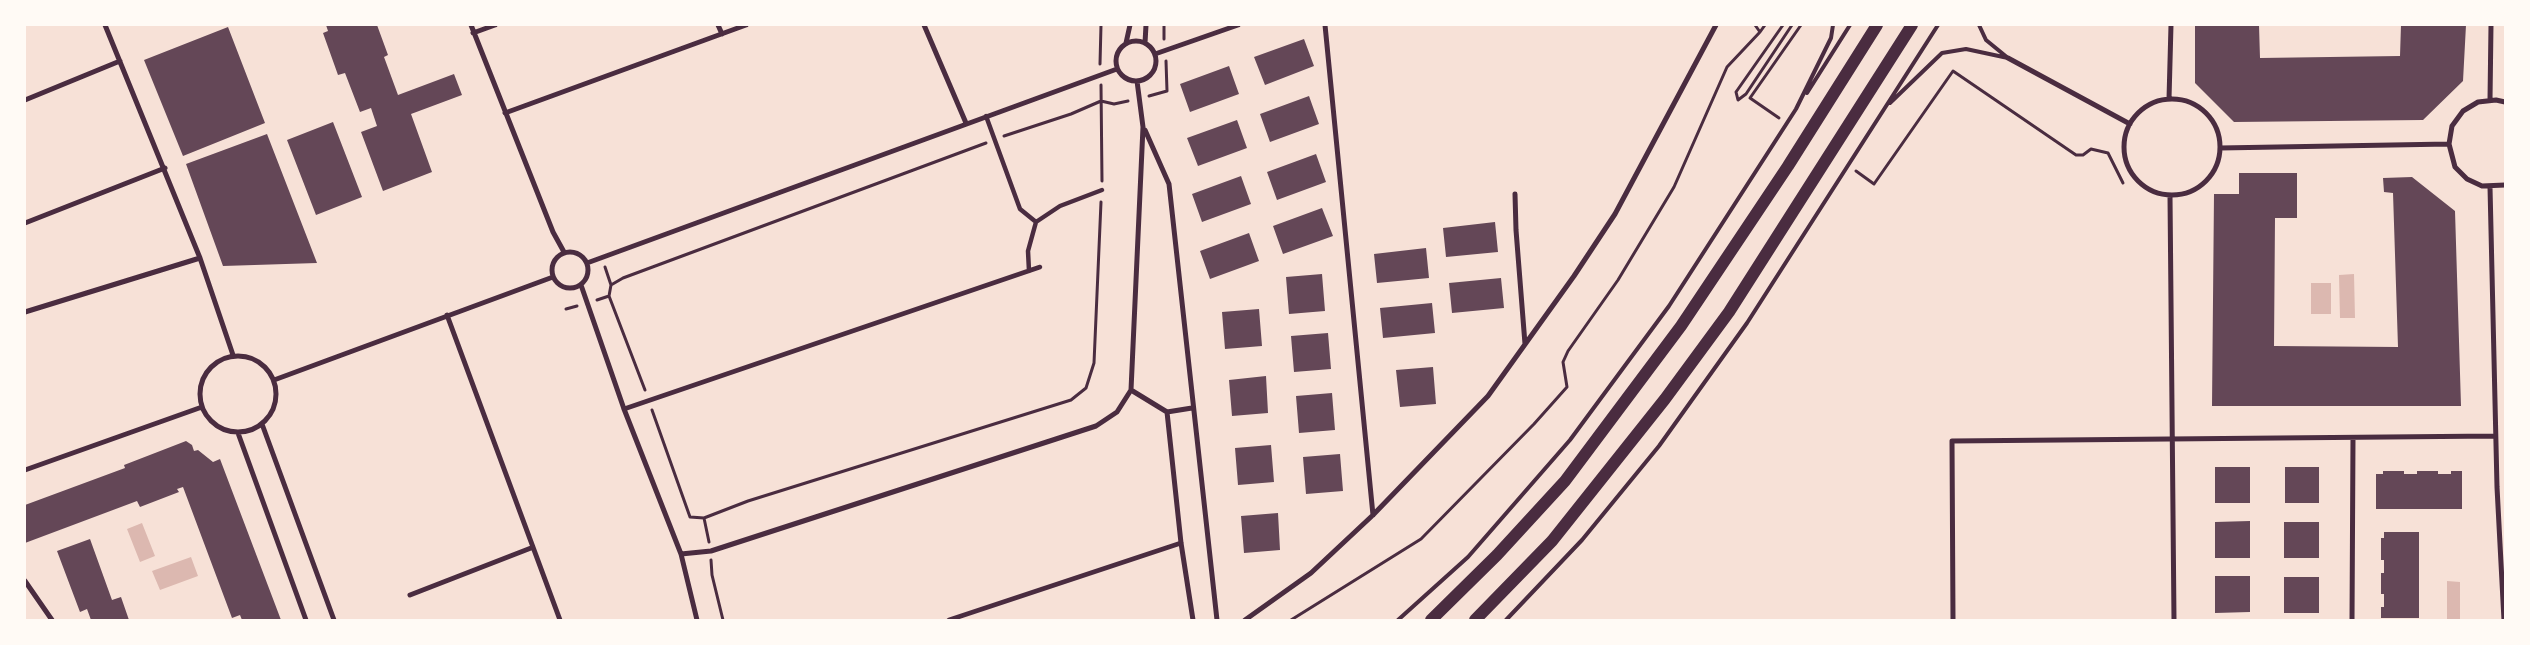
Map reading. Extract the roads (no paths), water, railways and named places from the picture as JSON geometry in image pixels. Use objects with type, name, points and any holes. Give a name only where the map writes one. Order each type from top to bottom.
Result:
[{"type":"main road","points":[[1431,620],[1497,555],[1564,481],[1675,334],[1788,166],[1877,25]]},
{"type":"main road","points":[[1475,620],[1552,541],[1665,399],[1729,312],[1912,25]]},
{"type":"street","points":[[105,25],[165,168],[200,258],[233,355]]},
{"type":"street","points":[[470,25],[553,232],[564,252]]},
{"type":"street","points":[[473,33],[495,25]]},
{"type":"street","points":[[718,25],[722,34]]},
{"type":"street","points":[[505,113],[746,25]]},
{"type":"street","points":[[924,25],[966,123]]},
{"type":"street","points":[[1126,43],[1136,41],[1145,43],[1155,54],[1156,66],[1151,74],[1137,81],[1129,80],[1118,69],[1116,58],[1120,49],[1126,43],[1130,25]]},
{"type":"street","points":[[1145,43],[1146,25]]},
{"type":"street","points":[[1155,54],[1238,25]]},
{"type":"street","points":[[1325,25],[1373,515]]},
{"type":"street","points":[[1245,620],[1311,572],[1373,515],[1488,396],[1574,276],[1615,214],[1716,25]]},
{"type":"street","points":[[2170,25],[2170,99]]},
{"type":"street","points":[[2490,100],[2491,25]]},
{"type":"street","points":[[2008,58],[2130,124]]},
{"type":"street","points":[[25,100],[120,62]]},
{"type":"street","points":[[587,263],[1118,69]]},
{"type":"street","points":[[681,554],[711,551],[1096,426],[1117,412],[1131,390],[1143,127],[1137,81]]},
{"type":"street","points":[[2170,99],[2190,102],[2207,114],[2218,132],[2220,148],[2218,163],[2208,181],[2190,192],[2170,196],[2149,190],[2133,176],[2128,166],[2124,144],[2130,124],[2143,109],[2151,104],[2170,99]]},
{"type":"street","points":[[2505,102],[2490,100],[2478,102],[2463,111],[2452,126],[2448,144],[2452,160],[2461,174],[2474,184],[2490,187],[2505,185]]},
{"type":"street","points":[[986,116],[1020,209],[1036,222]]},
{"type":"street","points":[[1143,127],[1169,184],[1176,237],[1192,408],[1217,620]]},
{"type":"street","points":[[2220,148],[2448,144]]},
{"type":"street","points":[[25,223],[165,168]]},
{"type":"street","points":[[2490,187],[2495,436],[2504,620]]},
{"type":"street","points":[[1029,271],[1028,250],[1036,222],[1060,206],[1102,190]]},
{"type":"street","points":[[1515,194],[1525,345]]},
{"type":"street","points":[[2170,196],[2174,438],[2174,620]]},
{"type":"street","points":[[581,285],[566,288],[556,283],[553,276],[553,262],[564,252],[578,253],[587,263],[588,272],[581,285],[624,409],[681,554],[697,620]]},
{"type":"street","points":[[25,312],[200,258]]},
{"type":"street","points":[[624,409],[1040,267]]},
{"type":"street","points":[[274,380],[553,276]]},
{"type":"street","points":[[447,315],[531,548],[560,620]]},
{"type":"street","points":[[233,355],[246,356],[258,361],[268,369],[274,380],[277,396],[272,412],[262,424],[251,430],[238,432],[224,430],[210,421],[202,407],[200,390],[205,374],[217,362],[233,355]]},
{"type":"street","points":[[1131,390],[1167,412],[1192,408]]},
{"type":"street","points":[[25,470],[202,407]]},
{"type":"street","points":[[1167,412],[1181,543],[1193,620]]},
{"type":"street","points":[[262,424],[334,620]]},
{"type":"street","points":[[238,432],[306,620]]},
{"type":"street","points":[[1953,620],[1952,441],[2495,436]]},
{"type":"street","points":[[2352,620],[2353,438]]},
{"type":"street","points":[[949,620],[1181,543]]},
{"type":"street","points":[[410,595],[531,548]]},
{"type":"street","points":[[25,581],[52,620]]},
{"type":"lane","points":[[1796,109],[1831,38],[1833,25]]},
{"type":"lane","points":[[1398,620],[1468,557],[1570,440],[1669,306],[1850,25]]},
{"type":"lane","points":[[1506,620],[1582,540],[1659,446],[1746,323],[1938,25]]},
{"type":"lane","points":[[1979,25],[1986,40],[2008,58]]},
{"type":"lane","points":[[1884,108],[1942,53],[1966,49],[2008,58]]}]
